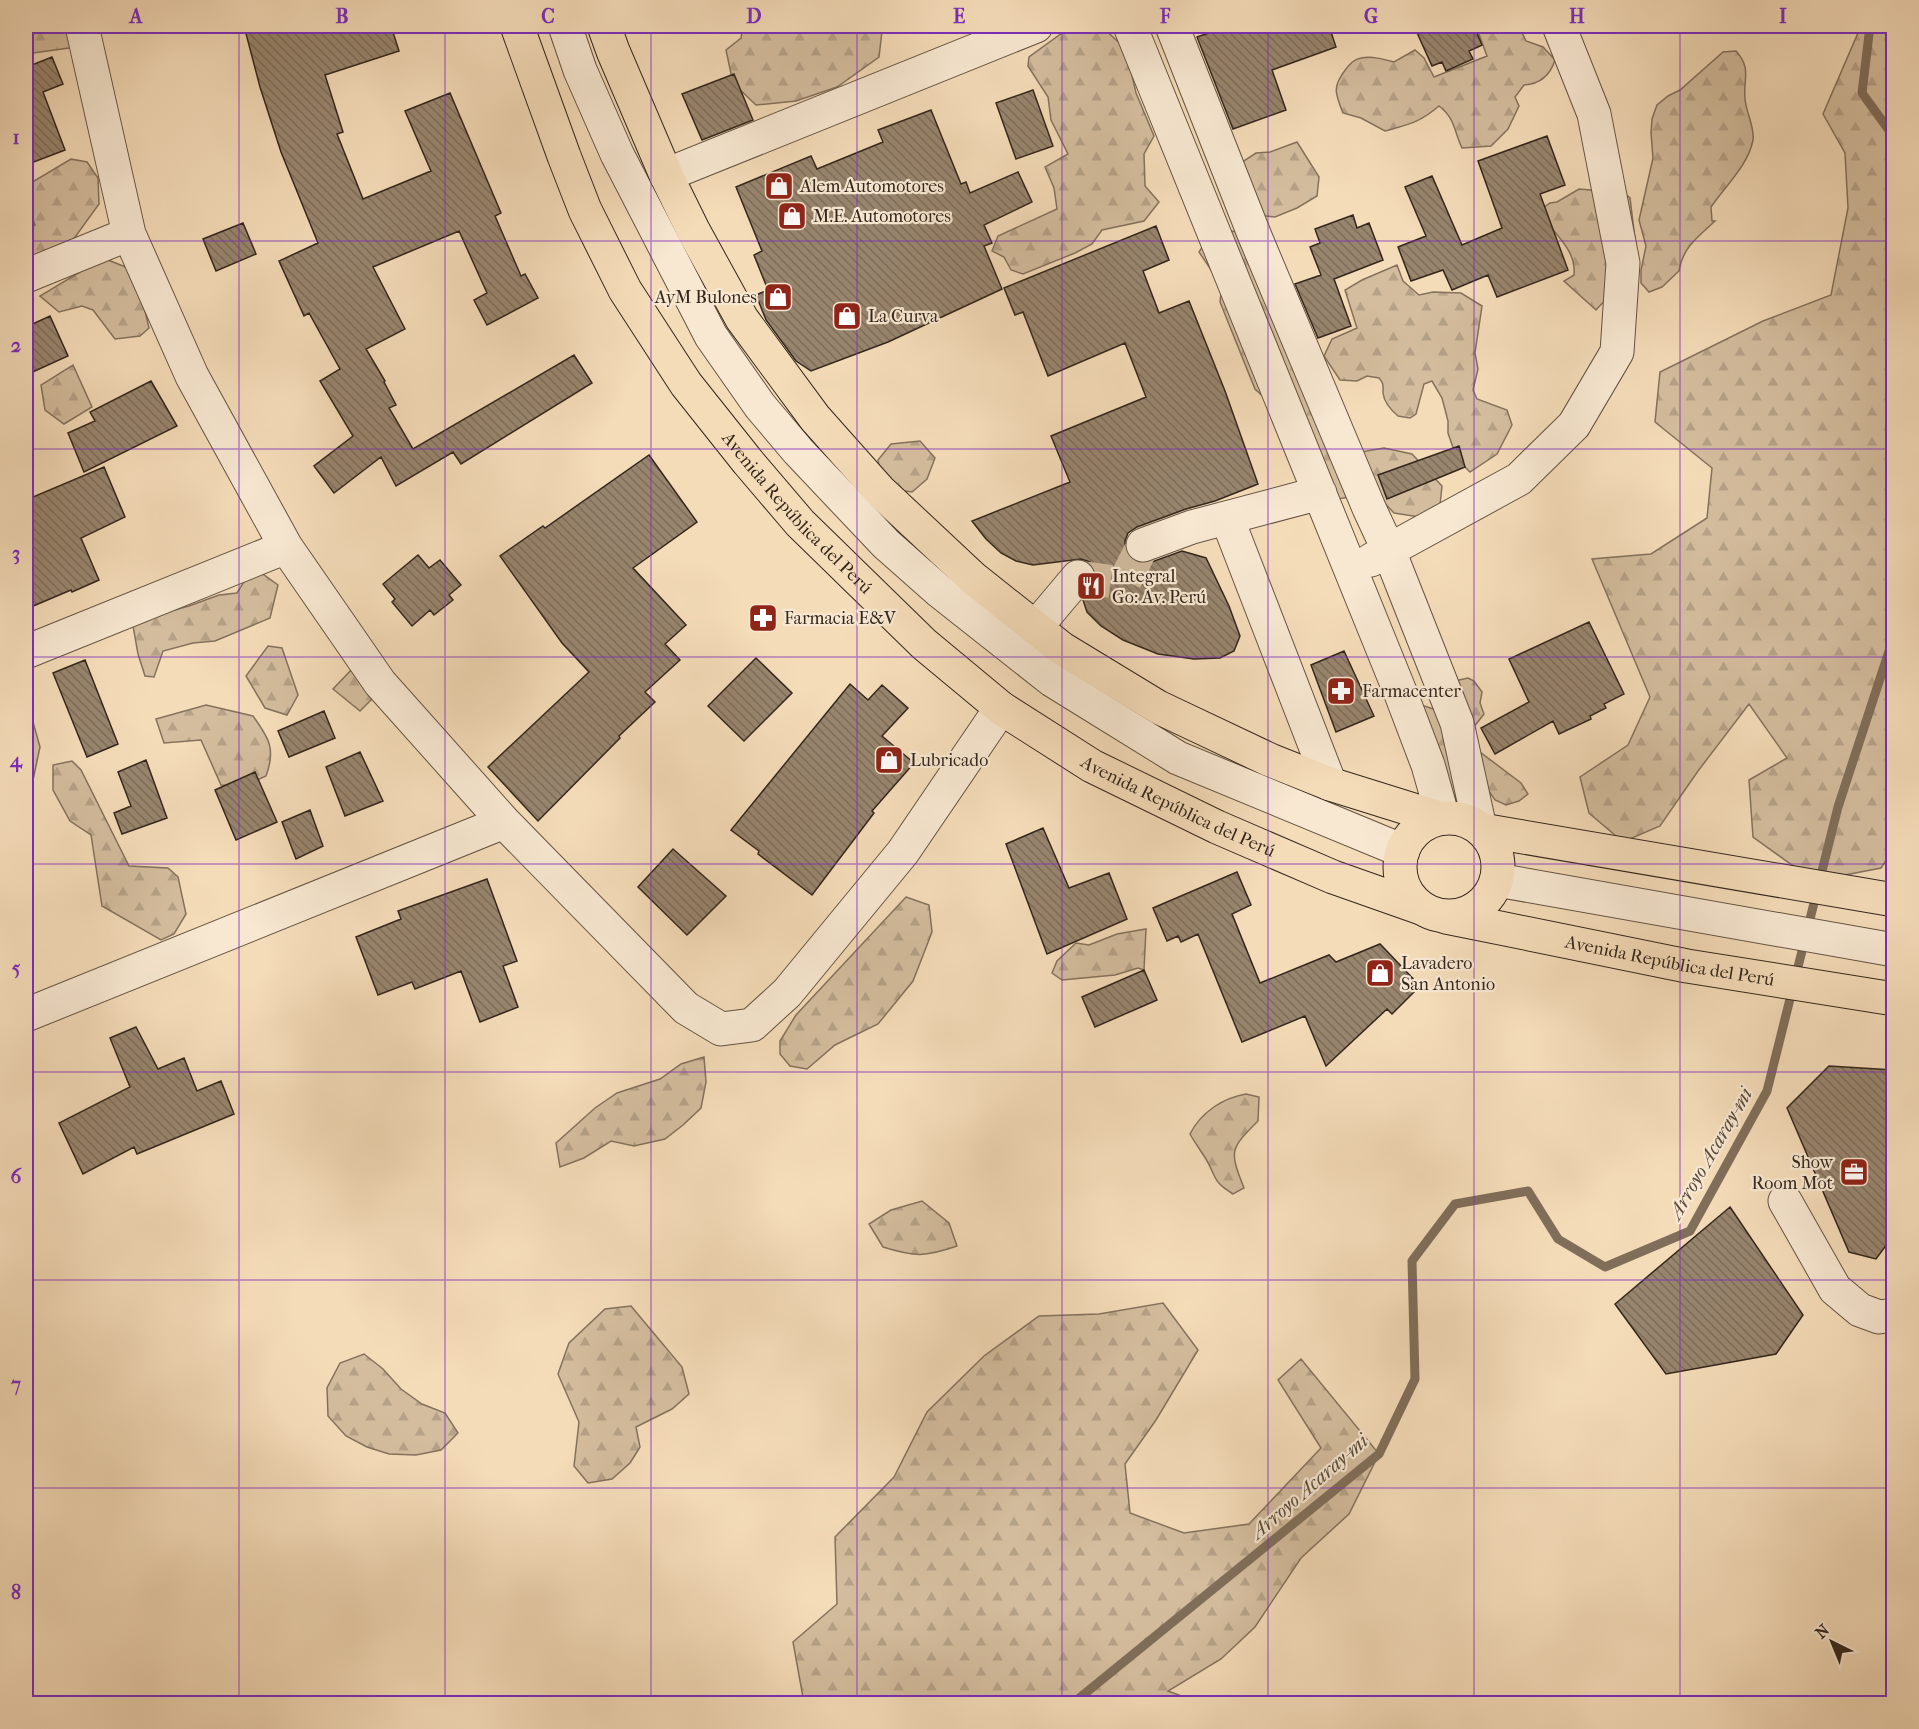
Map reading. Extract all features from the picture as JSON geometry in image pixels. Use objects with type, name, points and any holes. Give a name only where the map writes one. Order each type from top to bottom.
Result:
[{"type":"highway","name":"Avenida República del Perú","points":[[517,26],[585,210],[625,290],[686,384],[800,523],[924,644],[1000,708],[1092,766],[1217,827],[1333,877],[1434,912],[1687,966],[1893,999]]},
{"type":"highway","points":[[604,26],[666,174],[693,230],[742,319],[815,418],[879,490],[973,578],[1035,628],[1061,648],[1158,707],[1270,760],[1330,784],[1441,818],[1469,821],[1481,829],[1491,840],[1497,853],[1499,866],[1497,880],[1484,903],[1466,914],[1434,912],[1409,897],[1402,884],[1400,870],[1406,843],[1426,823],[1441,818]]},
{"type":"highway","points":[[1481,829],[1879,898]]},
{"type":"street","points":[[82,26],[129,234],[192,376],[286,547],[380,683],[504,822],[686,1008],[721,1029],[752,1025],[787,993],[903,852],[1000,708]]},
{"type":"street","points":[[565,26],[580,70],[617,154],[711,336],[760,406],[798,451],[886,544],[938,590],[1052,680],[1178,758],[1403,851]]},
{"type":"street","points":[[666,174],[1036,26]]},
{"type":"street","points":[[1130,26],[1352,571],[1428,765],[1441,818]]},
{"type":"street","points":[[1172,26],[1254,234],[1364,497],[1389,551],[1457,723],[1481,829]]},
{"type":"street","points":[[1352,571],[1519,479],[1574,425],[1617,352],[1623,263],[1594,114],[1559,26]]},
{"type":"street","points":[[26,276],[129,234]]},
{"type":"street","points":[[1143,545],[1192,527],[1320,493]]},
{"type":"street","points":[[1227,518],[1330,784]]},
{"type":"street","points":[[26,652],[286,547]]},
{"type":"street","points":[[1035,628],[1078,577]]},
{"type":"street","points":[[26,1014],[504,822]]},
{"type":"street","points":[[1497,880],[1893,950]]},
{"type":"street","points":[[1785,1201],[1835,1289],[1860,1310],[1879,1317],[1893,1315]]},
{"type":"green space","points":[[26,26],[80,26],[81,29],[69,48],[26,54]]},
{"type":"green space","points":[[743,26],[870,26],[882,31],[879,57],[837,87],[796,101],[756,105],[733,83],[726,50],[741,38]]},
{"type":"green space","points":[[1101,26],[1126,49],[1136,93],[1154,136],[1144,154],[1145,186],[1159,202],[1144,221],[1102,230],[1092,244],[1075,253],[1023,274],[1011,270],[1004,257],[992,251],[998,236],[1057,209],[1054,188],[1045,167],[1068,154],[1051,120],[1048,97],[1028,66],[1029,57],[1069,28]]},
{"type":"green space","points":[[1476,26],[1519,26],[1526,41],[1543,47],[1555,60],[1544,78],[1524,85],[1515,97],[1519,106],[1508,129],[1491,146],[1462,148],[1451,120],[1439,106],[1419,120],[1385,131],[1361,118],[1343,113],[1336,90],[1338,81],[1354,61],[1369,57],[1394,62],[1415,50],[1424,58],[1434,77],[1487,56]]},
{"type":"green space","points":[[1861,26],[1893,26],[1893,850],[1881,868],[1814,881],[1753,837],[1749,780],[1787,758],[1749,704],[1660,826],[1623,842],[1589,813],[1580,777],[1628,745],[1650,697],[1592,559],[1651,554],[1707,518],[1712,468],[1655,422],[1660,372],[1763,321],[1831,295],[1848,208],[1845,153],[1823,114]]},
{"type":"green space","points":[[1736,51],[1744,63],[1746,74],[1745,99],[1753,135],[1750,149],[1741,167],[1711,207],[1712,221],[1715,221],[1687,249],[1679,271],[1662,287],[1649,292],[1641,283],[1646,246],[1639,220],[1653,158],[1652,119],[1657,105],[1680,90],[1723,52]]},
{"type":"green space","points":[[1297,142],[1319,177],[1317,196],[1275,217],[1258,215],[1239,164],[1256,153],[1270,152]]},
{"type":"green space","points":[[71,159],[87,162],[98,178],[99,204],[57,262],[26,260],[26,232],[35,225],[26,200],[29,184]]},
{"type":"green space","points":[[1604,186],[1617,187],[1630,198],[1635,239],[1608,297],[1596,310],[1564,281],[1574,275],[1573,262],[1566,246],[1554,231],[1515,247],[1529,218],[1550,203],[1557,202],[1579,189],[1591,190]]},
{"type":"green space","points":[[1214,229],[1254,234],[1361,452],[1384,448],[1412,454],[1442,486],[1440,505],[1426,518],[1394,513],[1375,493],[1331,500],[1282,414],[1255,389],[1220,302],[1222,286],[1199,252]]},
{"type":"green space","points":[[103,258],[128,268],[137,277],[149,328],[140,336],[115,339],[93,310],[82,306],[59,312],[40,296]]},
{"type":"green space","points":[[1397,265],[1403,281],[1419,295],[1433,292],[1461,293],[1482,306],[1475,353],[1478,369],[1473,390],[1477,399],[1507,410],[1512,425],[1497,454],[1470,472],[1457,459],[1448,433],[1448,421],[1442,398],[1432,381],[1424,384],[1416,414],[1410,418],[1398,416],[1385,400],[1383,385],[1379,378],[1367,376],[1357,381],[1340,380],[1324,356],[1332,339],[1357,328],[1345,290]]},
{"type":"green space","points":[[73,365],[92,407],[64,424],[45,410],[41,385]]},
{"type":"green space","points":[[920,441],[935,458],[927,479],[912,492],[886,485],[881,476],[878,460],[891,444]]},
{"type":"green space","points":[[253,567],[278,585],[270,618],[215,641],[193,643],[163,651],[154,677],[145,676],[133,626],[160,614],[219,595],[237,593]]},
{"type":"green space","points":[[268,646],[282,648],[298,695],[287,715],[265,708],[246,676]]},
{"type":"green space","points":[[355,666],[376,695],[360,711],[333,689]]},
{"type":"green space","points":[[1468,678],[1474,681],[1482,692],[1480,703],[1484,714],[1473,728],[1480,752],[1521,783],[1528,794],[1519,801],[1506,805],[1495,800],[1484,784],[1463,814],[1457,816],[1418,709],[1425,706],[1444,713],[1455,681]]},
{"type":"green space","points":[[26,697],[40,747],[29,799],[26,799]]},
{"type":"green space","points":[[206,705],[253,716],[269,744],[270,758],[266,776],[244,786],[221,785],[201,740],[164,743],[156,719]]},
{"type":"green space","points":[[72,761],[81,770],[129,866],[168,868],[178,877],[186,914],[174,934],[161,940],[102,906],[91,835],[70,821],[53,790],[53,765]]},
{"type":"green space","points":[[906,897],[929,905],[932,932],[913,981],[878,1024],[835,1045],[807,1069],[790,1066],[780,1054],[780,1041],[796,1015]]},
{"type":"green space","points":[[1146,929],[1144,970],[1138,968],[1115,975],[1062,980],[1052,973],[1057,961],[1076,943],[1089,945],[1117,934]]},
{"type":"green space","points":[[704,1057],[706,1082],[701,1108],[665,1139],[634,1146],[611,1141],[584,1158],[560,1167],[556,1143],[595,1108],[617,1093],[660,1079],[681,1064]]},
{"type":"green space","points":[[1246,1094],[1259,1097],[1258,1121],[1237,1144],[1234,1157],[1244,1188],[1233,1194],[1218,1182],[1190,1134],[1200,1119],[1214,1107]]},
{"type":"green space","points":[[922,1201],[949,1223],[957,1246],[928,1254],[904,1253],[883,1247],[869,1224],[891,1210]]},
{"type":"green space","points":[[1163,1303],[1198,1350],[1156,1420],[1125,1464],[1130,1513],[1184,1533],[1249,1524],[1321,1448],[1278,1380],[1301,1359],[1379,1454],[1349,1514],[1301,1558],[1255,1627],[1221,1659],[1168,1691],[1200,1703],[804,1703],[793,1642],[837,1604],[835,1537],[894,1477],[927,1412],[984,1356],[1039,1316],[1099,1314]]},
{"type":"green space","points":[[631,1306],[682,1367],[689,1394],[672,1409],[636,1427],[640,1447],[630,1463],[612,1479],[588,1483],[574,1466],[579,1422],[558,1374],[569,1343],[605,1309]]},
{"type":"green space","points":[[364,1354],[383,1369],[401,1389],[422,1404],[445,1413],[458,1433],[441,1450],[416,1455],[389,1454],[367,1447],[346,1436],[328,1416],[327,1388],[340,1363]]},
{"type":"building","points":[[244,26],[391,26],[399,51],[325,75],[343,132],[337,134],[363,199],[431,171],[405,111],[450,93],[501,213],[495,216],[521,276],[525,274],[538,298],[487,325],[474,300],[487,293],[459,231],[373,267],[405,329],[366,349],[396,405],[389,408],[413,449],[574,355],[592,383],[461,464],[453,452],[396,486],[381,457],[334,493],[314,466],[353,436],[320,381],[340,369],[309,313],[304,316],[279,261],[318,243],[281,152],[260,87]]},
{"type":"building","points":[[1230,26],[1329,26],[1336,47],[1272,70],[1286,110],[1233,129],[1197,37]]},
{"type":"building","points":[[1414,26],[1474,26],[1482,45],[1469,51],[1473,59],[1446,71],[1442,62],[1432,66]]},
{"type":"building","points":[[26,52],[32,65],[52,57],[63,84],[43,92],[65,150],[26,165]]},
{"type":"building","points":[[734,74],[753,120],[702,140],[682,94]]},
{"type":"building","points":[[1033,90],[1053,146],[1016,159],[996,103]]},
{"type":"building","points":[[931,110],[961,184],[966,182],[970,193],[1018,172],[1032,202],[984,225],[992,243],[984,246],[1002,289],[888,342],[811,371],[796,361],[766,320],[756,295],[768,290],[754,255],[762,251],[736,187],[811,156],[817,169],[883,142],[878,130]]},
{"type":"building","points":[[1547,136],[1565,185],[1540,194],[1568,270],[1497,297],[1488,275],[1452,290],[1443,270],[1411,281],[1398,247],[1426,236],[1405,187],[1432,176],[1462,245],[1502,228],[1478,161]]},
{"type":"building","points":[[1353,215],[1357,228],[1369,223],[1383,260],[1334,279],[1351,326],[1318,338],[1295,284],[1321,275],[1310,247],[1320,243],[1315,229]]},
{"type":"building","points":[[243,223],[256,254],[216,271],[203,239]]},
{"type":"building","points":[[1156,226],[1169,260],[1143,271],[1159,313],[1189,301],[1225,391],[1258,484],[1137,527],[1128,533],[1125,551],[1131,560],[1140,564],[1182,551],[1206,558],[1229,606],[1240,636],[1234,651],[1220,658],[1194,659],[1158,654],[1123,640],[1101,626],[1087,612],[1083,600],[1096,580],[1095,570],[1090,562],[1081,559],[1033,565],[1016,561],[1001,553],[972,521],[1070,482],[1051,436],[1146,397],[1125,343],[1048,376],[1023,312],[1015,315],[1004,288]]},
{"type":"building","points":[[50,316],[68,356],[26,375],[26,327]]},
{"type":"building","points":[[151,381],[177,426],[84,472],[68,433],[95,421],[90,412]]},
{"type":"building","points":[[1459,446],[1465,467],[1387,499],[1378,475]]},
{"type":"building","points":[[649,455],[697,522],[633,568],[686,625],[665,644],[680,660],[645,692],[655,702],[619,736],[620,738],[538,821],[488,767],[589,672],[562,643],[500,556],[543,526],[545,528]]},
{"type":"building","points":[[104,467],[125,517],[81,538],[99,580],[26,609],[26,500]]},
{"type":"building","points":[[418,555],[429,568],[440,560],[461,585],[449,595],[453,600],[434,615],[430,610],[412,626],[392,602],[395,599],[383,584]]},
{"type":"building","points":[[1589,622],[1624,694],[1604,704],[1606,708],[1590,716],[1591,719],[1559,734],[1553,721],[1495,754],[1481,728],[1529,702],[1509,659]]},
{"type":"building","name":"Farmacenter","points":[[1344,651],[1374,716],[1336,732],[1311,665]]},
{"type":"building","points":[[756,658],[792,693],[744,741],[708,706]]},
{"type":"building","points":[[85,660],[118,744],[87,757],[53,673]]},
{"type":"building","points":[[850,684],[868,700],[882,685],[908,708],[882,736],[914,763],[872,811],[874,813],[812,895],[758,854],[759,851],[731,830]]},
{"type":"building","points":[[324,711],[335,738],[289,757],[278,731]]},
{"type":"building","points":[[360,752],[383,801],[345,816],[326,767]]},
{"type":"building","points":[[146,760],[167,818],[122,834],[114,813],[131,806],[118,772]]},
{"type":"building","points":[[255,772],[277,822],[236,840],[215,790]]},
{"type":"building","points":[[310,810],[323,846],[296,859],[282,822]]},
{"type":"building","points":[[1043,828],[1069,888],[1109,873],[1127,919],[1047,954],[1006,844]]},
{"type":"building","points":[[673,849],[726,896],[687,935],[638,887]]},
{"type":"building","points":[[1237,872],[1251,905],[1232,914],[1260,983],[1329,955],[1336,962],[1380,944],[1420,986],[1392,1014],[1387,1009],[1326,1066],[1305,1016],[1242,1042],[1198,934],[1181,942],[1178,936],[1167,941],[1153,908]]},
{"type":"building","points":[[487,879],[517,961],[503,966],[518,1007],[480,1022],[461,971],[415,989],[412,982],[378,995],[356,937],[401,919],[398,911]]},
{"type":"building","points":[[1144,970],[1157,1000],[1095,1027],[1082,997]]},
{"type":"building","points":[[136,1027],[158,1069],[184,1058],[197,1091],[221,1081],[234,1114],[137,1154],[134,1147],[83,1174],[59,1123],[130,1087],[110,1038]]},
{"type":"building","name":"Show Room Mot","points":[[1829,1066],[1893,1070],[1893,1236],[1876,1259],[1849,1252],[1787,1108]]},
{"type":"building","points":[[1730,1207],[1803,1315],[1776,1354],[1666,1374],[1615,1304]]},
{"type":"waterway","name":"Arroyo Acaray-mi","points":[[1870,26],[1862,93],[1894,137]]},
{"type":"waterway","name":"Arroyo Acaray-mi","points":[[1072,1704],[1379,1454],[1415,1379],[1412,1261],[1455,1204],[1528,1191],[1558,1239],[1605,1267],[1690,1231],[1767,1091],[1838,807],[1894,636]]},
{"type":"tunnel","points":[[1078,577],[1124,583],[1143,545]]},
{"type":"place","name":"Alem Automotores","points":[[779,186]]},
{"type":"place","name":"M.E. Automotores","points":[[792,216]]},
{"type":"place","name":"AyM Bulones","points":[[778,297]]},
{"type":"place","name":"La Curva","points":[[847,316]]},
{"type":"place","name":"Integral Go: Av. Perú","points":[[1091,586]]},
{"type":"place","name":"Farmacia E&V","points":[[763,618]]},
{"type":"place","name":"Farmacenter","points":[[1341,691]]},
{"type":"place","name":"Lubricado","points":[[889,760]]},
{"type":"place","name":"Lavadero San Antonio","points":[[1380,973]]},
{"type":"place","name":"Show Room Mot","points":[[1854,1172]]}]
